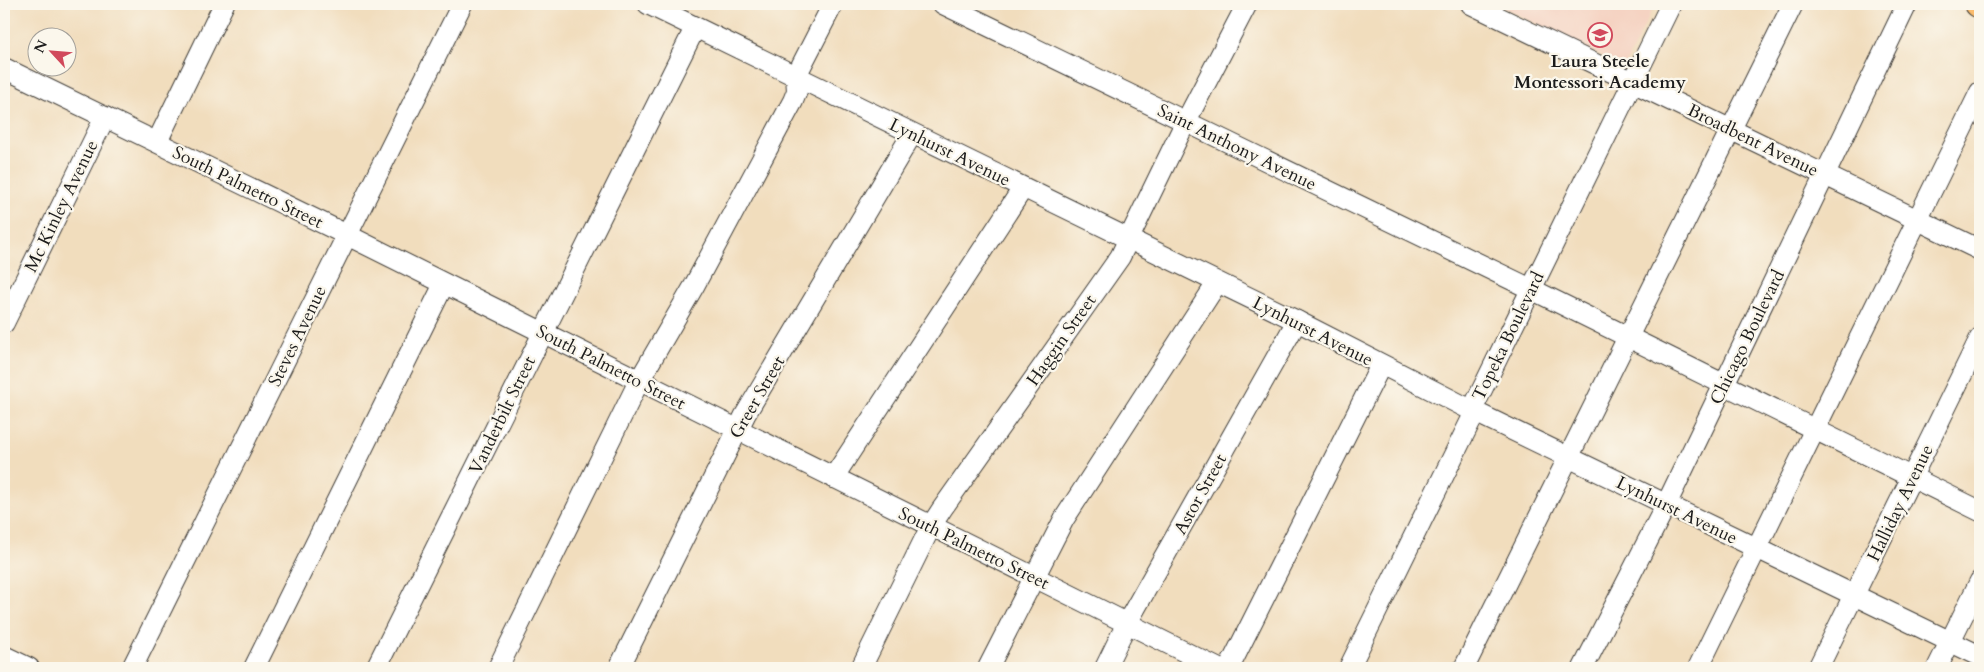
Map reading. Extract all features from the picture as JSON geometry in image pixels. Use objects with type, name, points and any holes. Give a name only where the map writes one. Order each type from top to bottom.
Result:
[{"type":"street","points":[[157,142],[224,4]]},
{"type":"street","name":"Steves Avenue","points":[[132,668],[462,4]]},
{"type":"street","name":"Lynhurst Avenue","points":[[648,4],[1297,322],[1568,458],[1855,594],[1980,656]]},
{"type":"street","points":[[498,668],[639,381],[694,286],[793,101],[797,91],[796,76],[833,4]]},
{"type":"street","name":"Saint Anthony Avenue","points":[[943,4],[1185,123],[1531,289],[1980,512]]},
{"type":"street","name":"Haggin Street","points":[[861,668],[931,526],[1120,257],[1185,123],[1247,4]]},
{"type":"street","name":"Broadbent Avenue","points":[[1471,4],[1980,250]]},
{"type":"street","name":"Topeka Boulevard","points":[[1349,668],[1475,412],[1473,408],[1671,4]]},
{"type":"street","points":[[1464,668],[1793,4]]},
{"type":"street","name":"Chicago Boulevard","points":[[1583,668],[1666,505],[1907,4]]},
{"type":"street","name":"Vanderbilt Street","points":[[376,668],[695,28]]},
{"type":"street","name":"South Palmetto Street","points":[[4,68],[347,235],[1217,668]]},
{"type":"street","points":[[1698,668],[1980,92]]},
{"type":"street","name":"Mc Kinley Avenue","points":[[4,323],[105,116]]},
{"type":"street","name":"Greer Street","points":[[619,668],[737,430],[912,134]]},
{"type":"street","points":[[833,478],[1002,223],[1023,188]]},
{"type":"street","points":[[988,668],[1064,519],[1217,283]]},
{"type":"street","points":[[254,668],[444,284]]},
{"type":"street","name":"Astor Street","points":[[1105,668],[1127,623],[1297,322]]},
{"type":"street","name":"Halliday Avenue","points":[[1818,668],[1980,338]]},
{"type":"street","points":[[1229,668],[1381,365]]},
{"type":"street","points":[[1937,668],[1980,581]]},
{"type":"street","points":[[4,656],[29,668]]},
{"type":"shaded area","name":"Laura Steele Montessori Academy","points":[[1496,4],[1655,4],[1624,67]]},
{"type":"place","name":"Laura Steele Montessori Academy","points":[[1600,35]]}]
